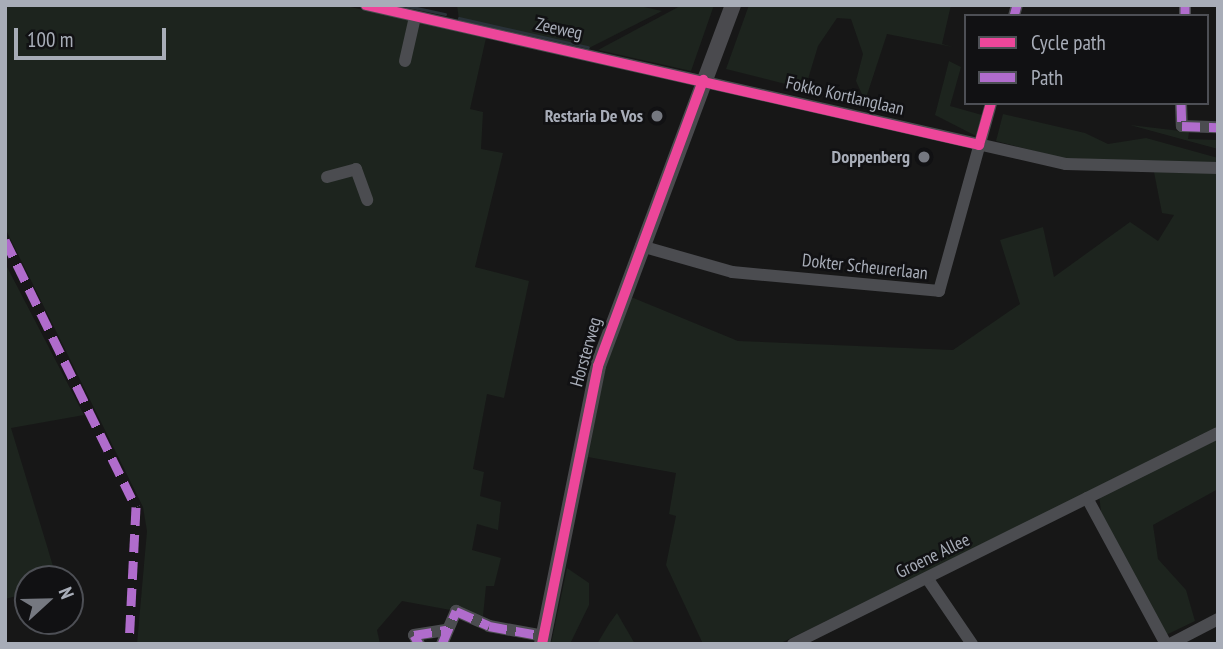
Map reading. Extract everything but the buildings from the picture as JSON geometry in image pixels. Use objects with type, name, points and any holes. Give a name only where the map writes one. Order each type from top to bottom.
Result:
[{"type":"main road","name":"Horsterweg","points":[[543,640],[598,366],[733,5]]},
{"type":"street","name":"Zeeweg","points":[[366,5],[703,80]]},
{"type":"street","points":[[405,61],[415,17]]},
{"type":"street","name":"Fokko Kortlanglaan","points":[[703,80],[1066,164],[1218,168]]},
{"type":"street","points":[[979,145],[991,105]]},
{"type":"street","points":[[1181,105],[1182,126],[1218,127]]},
{"type":"street","name":"Dokter Scheurerlaan","points":[[641,246],[732,272],[939,291],[979,145]]},
{"type":"street","points":[[327,177],[356,169],[367,200]]},
{"type":"street","name":"Groene Allee","points":[[793,644],[1218,433]]},
{"type":"street","points":[[1087,498],[1168,644],[1218,620]]},
{"type":"street","points":[[927,578],[972,644]]},
{"type":"street","points":[[442,644],[456,611],[489,626],[543,640]]},
{"type":"street","points":[[418,644],[414,635],[446,630]]},
{"type":"shaded area","points":[[5,5],[342,5],[486,38],[470,109],[483,112],[481,149],[503,153],[475,267],[529,281],[504,398],[487,394],[473,469],[484,472],[480,496],[501,502],[498,530],[477,524],[472,550],[501,558],[494,586],[486,586],[483,616],[402,601],[377,630],[380,644],[137,644],[147,531],[143,507],[5,228]]},
{"type":"shaded area","points":[[457,5],[635,5],[662,11],[589,48],[459,20]]},
{"type":"shaded area","points":[[682,5],[714,5],[691,71],[598,50]]},
{"type":"shaded area","points":[[749,5],[951,5],[942,44],[953,47],[887,34],[865,101],[856,81],[863,54],[851,19],[837,18],[818,46],[805,89],[726,69]]},
{"type":"shaded area","points":[[949,61],[961,67],[950,106],[982,115],[978,137],[935,115]]},
{"type":"shaded area","points":[[1003,114],[1085,133],[1108,144],[1146,138],[1218,158],[1218,164],[1062,158],[996,141]]},
{"type":"shaded area","points":[[1130,125],[1189,132],[1188,139],[1218,140],[1218,149]]},
{"type":"shaded area","points":[[1154,172],[1218,172],[1218,430],[779,644],[703,644],[666,565],[676,516],[669,514],[676,473],[588,457],[605,370],[631,297],[738,341],[953,350],[1020,304],[1000,240],[1043,227],[1054,277],[1130,222],[1158,241],[1174,215],[1162,213]]},
{"type":"shaded area","points":[[5,263],[84,415],[11,428],[53,565],[14,565],[14,597],[5,599]]},
{"type":"shaded area","points":[[1218,438],[1218,489],[1153,525],[1158,559],[1186,590],[1195,621],[1166,635],[1101,512],[1099,494]]},
{"type":"shaded area","points":[[567,568],[589,583],[589,605],[570,644],[551,644]]},
{"type":"shaded area","points":[[617,613],[635,644],[597,644],[609,624]]},
{"type":"waterway","points":[[403,5],[445,14]]},
{"type":"waterway","points":[[459,18],[588,47]]},
{"type":"marked path","points":[[1015,14],[1017,5]]},
{"type":"marked path","points":[[1185,5],[1185,14]]},
{"type":"marked path","points":[[1181,105],[1182,126],[1218,127]]},
{"type":"marked path","points":[[5,240],[136,507],[129,644]]},
{"type":"marked path","points":[[442,644],[456,611],[489,626],[544,636]]},
{"type":"marked path","points":[[419,644],[414,635],[446,630]]},
{"type":"cycle path","points":[[366,5],[979,145],[990,105]]},
{"type":"cycle path","points":[[542,644],[598,366],[703,80]]},
{"type":"place","name":"Restaria De Vos","points":[[657,116]]},
{"type":"place","name":"Doppenberg","points":[[924,157]]}]
